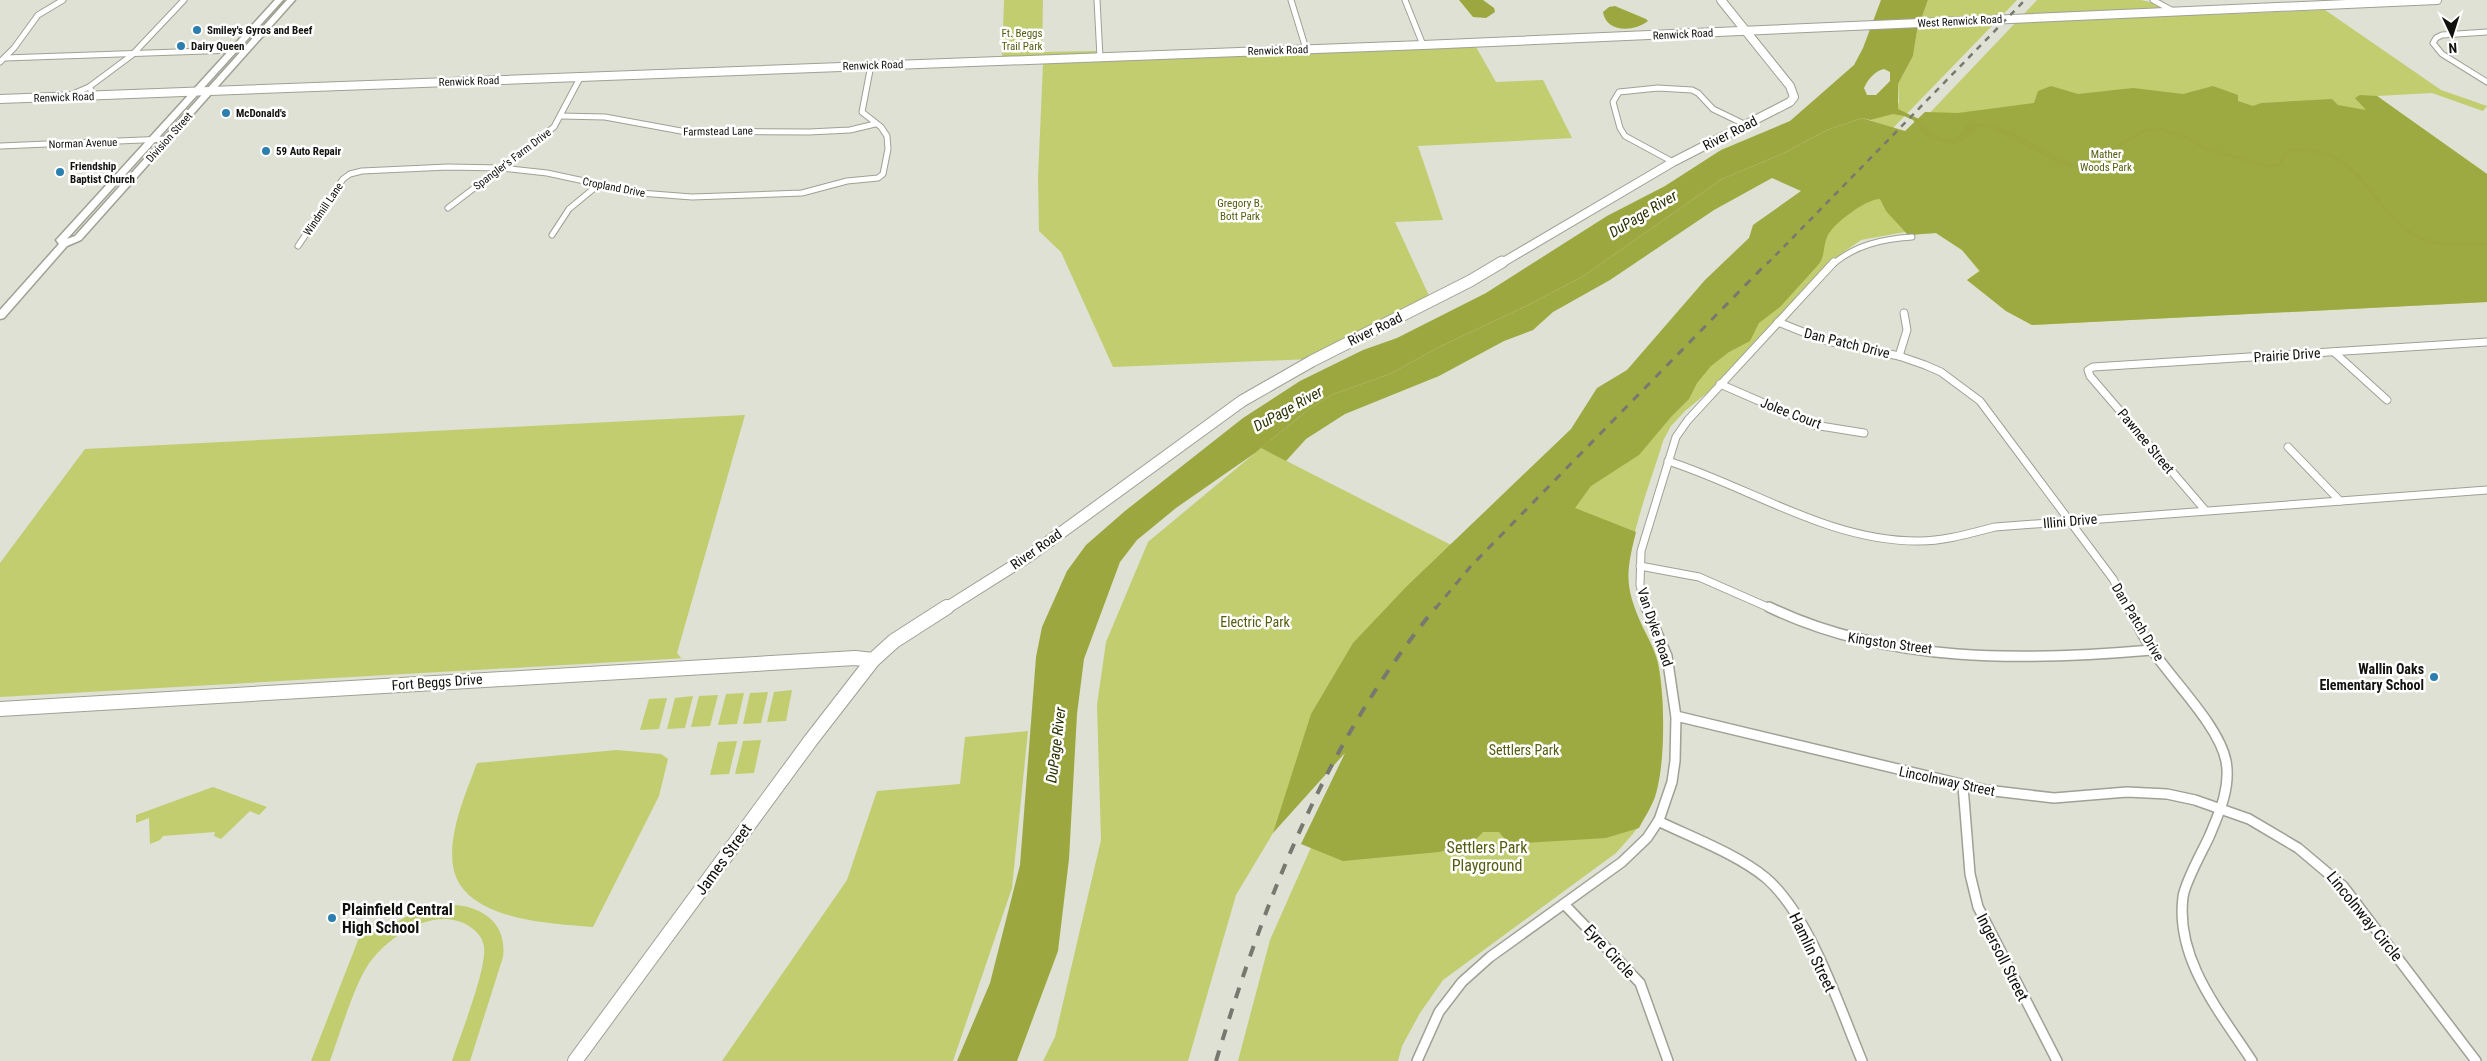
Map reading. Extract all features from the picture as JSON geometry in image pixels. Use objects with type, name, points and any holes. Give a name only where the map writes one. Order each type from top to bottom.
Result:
[{"type":"main road","name":"Division Street","points":[[64,244],[61,240],[279,0]]},
{"type":"main road","name":"Division Street","points":[[0,316],[64,244],[78,238],[291,0]]},
{"type":"street","points":[[2,60],[38,15],[63,0]]},
{"type":"street","points":[[66,97],[89,87],[133,53],[184,0]]},
{"type":"street","points":[[1097,0],[1100,57]]},
{"type":"street","points":[[1292,0],[1306,49]]},
{"type":"street","points":[[1404,0],[1423,45]]},
{"type":"street","name":"River Road","points":[[873,660],[894,641],[1029,556],[1242,401],[1312,361],[1470,281],[1673,162],[1790,102],[1794,97],[1790,86],[1721,0]]},
{"type":"street","points":[[2153,0],[2173,11]]},
{"type":"street","name":"West Renwick Road","points":[[1747,31],[2438,0]]},
{"type":"street","name":"Renwick Road","points":[[0,99],[1747,31]]},
{"type":"street","points":[[2487,32],[2442,35],[2436,38],[2434,43],[2442,54],[2487,82]]},
{"type":"street","points":[[2,60],[234,50]]},
{"type":"street","points":[[872,65],[862,112],[875,124]]},
{"type":"street","name":"Spangler's Farm Drive","points":[[448,208],[554,127],[581,76]]},
{"type":"street","points":[[89,87],[95,95]]},
{"type":"street","points":[[1673,162],[1625,136],[1620,128],[1613,102],[1614,97],[1619,92],[1658,88],[1692,90],[1713,109],[1746,125]]},
{"type":"street","name":"Farmstead Lane","points":[[561,116],[605,117],[681,132],[742,130],[809,132],[850,130],[875,124]]},
{"type":"street","name":"Cropland Drive","points":[[350,174],[362,171],[448,167],[501,168],[547,173],[598,185],[665,195],[719,197],[802,193],[847,181],[878,178],[883,174],[888,139],[887,133],[875,124]]},
{"type":"street","name":"Norman Avenue","points":[[0,146],[166,139]]},
{"type":"street","name":"Windmill Lane","points":[[298,246],[343,179],[350,174]]},
{"type":"street","points":[[552,235],[569,209],[598,185]]},
{"type":"street","name":"Van Dyke Road","points":[[1417,1061],[1426,1037],[1439,1012],[1462,982],[1490,957],[1639,848],[1658,821],[1669,793],[1673,770],[1676,716],[1673,682],[1666,655],[1640,586],[1640,566],[1642,551],[1676,437],[1688,420],[1720,384],[1842,255],[1868,243],[1889,238],[1912,237]]},
{"type":"street","points":[[1899,356],[1909,334],[1908,323],[1904,313]]},
{"type":"street","name":"Dan Patch Drive","points":[[1778,322],[1823,340],[1899,356],[1941,372],[1980,401],[2113,579],[2152,650],[2215,734],[2226,760],[2227,780],[2222,807],[2183,895],[2182,922],[2186,948],[2204,986],[2252,1061]]},
{"type":"street","name":"Prairie Drive","points":[[2088,370],[2093,367],[2487,342]]},
{"type":"street","points":[[2334,352],[2387,400]]},
{"type":"street","name":"Pawnee Street","points":[[2088,370],[2090,376],[2205,510]]},
{"type":"street","name":"Jolee Court","points":[[1720,384],[1814,424],[1864,433]]},
{"type":"street","points":[[2288,447],[2340,500]]},
{"type":"street","name":"Illini Drive","points":[[1668,461],[1710,474],[1808,520],[1858,535],[1919,541],[1942,539],[1994,527],[2487,490]]},
{"type":"street","name":"Kingston Street","points":[[1640,566],[1705,579],[1807,624],[1842,636],[1885,644],[1958,653],[2076,657],[2152,650]]},
{"type":"street","name":"Fort Beggs Drive","points":[[0,709],[486,678],[856,658],[873,660]]},
{"type":"street","name":"James Street","points":[[575,1061],[780,781],[873,660]]},
{"type":"street","name":"Lincolnway Street","points":[[1676,716],[1963,786],[2008,794],[2052,798],[2135,792],[2162,793],[2222,807]]},
{"type":"street","name":"Ingersoll Street","points":[[1963,786],[1970,874],[1978,907],[2057,1061]]},
{"type":"street","name":"Lincolnway Circle","points":[[2222,807],[2255,820],[2318,861],[2343,886],[2476,1061]]},
{"type":"street","name":"Hamlin Street","points":[[1658,821],[1736,858],[1765,877],[1787,900],[1806,930],[1862,1061]]},
{"type":"street","name":"Eyre Circle","points":[[1564,904],[1640,983],[1668,1061]]},
{"type":"green space","name":"Ft. Beggs Trail Park","points":[[1004,0],[1043,0],[1042,52],[1096,51],[1095,57],[1002,61]]},
{"type":"green space","points":[[1928,0],[2017,0],[1893,128],[1870,120],[1899,103],[1898,84],[1913,56],[1917,31]]},
{"type":"green space","points":[[2037,0],[2141,0],[2204,15],[2325,10],[2441,90],[2487,106],[2483,111],[2432,93],[2377,96],[2487,174],[2487,302],[2032,325],[2006,311],[1967,280],[1979,271],[1962,250],[1936,233],[1908,235],[1905,232],[1861,240],[1828,263],[1708,392],[1685,411],[1671,426],[1663,441],[1634,536],[1628,573],[1628,588],[1633,606],[1657,658],[1663,708],[1662,748],[1658,783],[1651,805],[1638,827],[1616,853],[1443,980],[1420,1013],[1402,1046],[1398,1061],[1238,1061],[1270,940],[1344,774],[1397,695],[1747,305]]},
{"type":"green space","name":"Gregory B. Bott Park","points":[[1476,47],[1496,82],[1543,80],[1572,138],[1418,146],[1443,220],[1395,222],[1431,300],[1311,359],[1113,367],[1061,252],[1039,231],[1038,178],[1043,64]]},
{"type":"green space","points":[[2051,86],[2078,94],[2133,88],[2183,94],[2213,86],[2238,95],[2238,101],[2253,106],[2261,103],[2332,99],[2338,105],[2366,110],[2355,98],[2360,95],[2377,96],[2487,174],[2487,302],[2032,325],[2006,311],[1967,280],[1980,271],[1962,250],[1936,233],[1908,235],[1886,211],[1880,199],[1867,203],[1842,219],[1835,226],[1827,237],[1819,264],[1780,307],[1759,323],[1750,341],[1729,352],[1711,366],[1697,383],[1689,399],[1639,455],[1591,486],[1575,508],[1636,532],[1630,560],[1630,591],[1637,614],[1657,660],[1663,709],[1663,748],[1659,783],[1655,797],[1639,828],[1606,838],[1509,844],[1499,832],[1483,832],[1471,844],[1439,852],[1343,861],[1301,844],[1345,753],[1273,833],[1311,714],[1353,643],[1406,587],[1571,429],[1597,388],[1627,370],[1705,280],[1749,238],[1753,225],[1801,191],[1772,178],[1714,210],[1610,280],[1553,312],[1533,330],[1504,341],[1439,376],[1345,414],[1306,439],[1286,461],[1261,448],[1309,409],[1331,395],[1392,373],[1437,348],[1582,277],[1722,179],[1784,153],[1827,130],[1862,118],[1905,131],[1925,112],[1958,113],[2034,103],[2038,91]]},
{"type":"green space","points":[[745,415],[677,653],[681,658],[687,658],[0,697],[0,563],[85,449]]},
{"type":"green space","name":"Electric Park","points":[[1261,448],[1461,550],[1313,766],[1236,895],[1188,1061],[1043,1061],[1055,1037],[1101,840],[1097,705],[1106,642],[1148,542]]},
{"type":"green space","points":[[792,690],[786,721],[767,722],[774,692]]},
{"type":"green space","points":[[768,692],[761,723],[743,724],[750,693]]},
{"type":"green space","points":[[744,693],[737,724],[718,725],[726,694]]},
{"type":"green space","points":[[718,695],[710,726],[691,727],[699,696]]},
{"type":"green space","points":[[693,696],[685,728],[667,729],[675,698]]},
{"type":"green space","points":[[667,698],[659,729],[640,730],[649,699]]},
{"type":"green space","points":[[1028,731],[1012,888],[953,1061],[722,1061],[847,880],[877,791],[960,784],[965,737]]},
{"type":"green space","points":[[761,740],[754,773],[735,774],[743,741]]},
{"type":"green space","points":[[737,741],[729,774],[710,775],[718,742]]},
{"type":"green space","points":[[617,750],[661,754],[668,759],[659,796],[593,927],[555,924],[511,916],[490,908],[473,898],[460,884],[453,866],[452,853],[455,827],[477,763]]},
{"type":"green space","points":[[213,787],[267,807],[259,815],[250,811],[221,839],[214,836],[215,832],[163,836],[160,840],[150,844],[149,818],[136,823],[136,815]]},
{"type":"green space","points":[[456,905],[476,910],[492,920],[498,927],[503,946],[503,957],[470,1061],[452,1061],[477,986],[484,957],[484,947],[479,935],[469,926],[456,920],[442,919],[428,921],[401,933],[379,952],[370,962],[358,983],[330,1061],[311,1061],[364,925],[384,923],[382,930],[420,909]]},
{"type":"water","points":[[1459,0],[1483,0],[1494,8],[1495,12],[1486,18],[1473,17]]},
{"type":"water","name":"DuPage River","points":[[1881,0],[1928,0],[1917,31],[1913,56],[1898,84],[1898,109],[1921,120],[1929,132],[1943,139],[1953,139],[1966,130],[1965,125],[1982,123],[1998,126],[2063,160],[2080,167],[2097,169],[2100,172],[2061,165],[1992,128],[1974,126],[1973,132],[1957,144],[1927,137],[1913,120],[1893,114],[1870,120],[1862,118],[1827,130],[1784,153],[1722,179],[1582,277],[1437,348],[1392,373],[1331,395],[1309,409],[1255,453],[1176,508],[1137,540],[1120,562],[1084,659],[1077,714],[1069,859],[1058,951],[1017,1061],[957,1061],[990,983],[1020,865],[1036,657],[1042,627],[1067,571],[1086,545],[1125,511],[1243,418],[1300,381],[1363,350],[1397,338],[1486,293],[1607,216],[1665,186],[1721,150],[1790,121],[1854,65],[1863,48]],"holes":[[[1884,69],[1890,72],[1890,81],[1876,95],[1867,95],[1864,88],[1872,76]]]},
{"type":"water","points":[[1615,6],[1648,21],[1628,29],[1615,27],[1605,19],[1603,12],[1609,7]]},
{"type":"waterway","points":[[2096,170],[2107,169],[2109,152],[2143,131],[2160,129],[2185,137],[2206,149],[2269,166],[2278,165],[2290,149],[2316,151],[2332,156],[2345,164],[2357,175],[2388,212],[2411,233],[2441,244],[2487,244]]},
{"type":"railway","points":[[1767,264],[2025,0]]},
{"type":"railway","points":[[1435,609],[1471,566],[1768,262]]},
{"type":"railway","points":[[1216,1061],[1235,1000],[1278,881],[1331,766],[1397,658],[1436,607]]},
{"type":"place","name":"Smiley's Gyros and Beef","points":[[197,30]]},
{"type":"place","name":"Dairy Queen","points":[[181,46]]},
{"type":"place","name":"McDonald's","points":[[226,113]]},
{"type":"place","name":"59 Auto Repair","points":[[266,151]]},
{"type":"place","name":"Friendship Baptist Church","points":[[60,172]]},
{"type":"place","name":"Wallin Oaks Elementary School","points":[[2434,677]]},
{"type":"place","name":"Plainfield Central High School","points":[[332,918]]},
{"type":"park label","name":"Mather Woods Park","points":[[2106,160]]},
{"type":"park label","name":"Settlers Park","points":[[1524,750]]},
{"type":"park label","name":"Settlers Park Playground","points":[[1487,856]]}]
